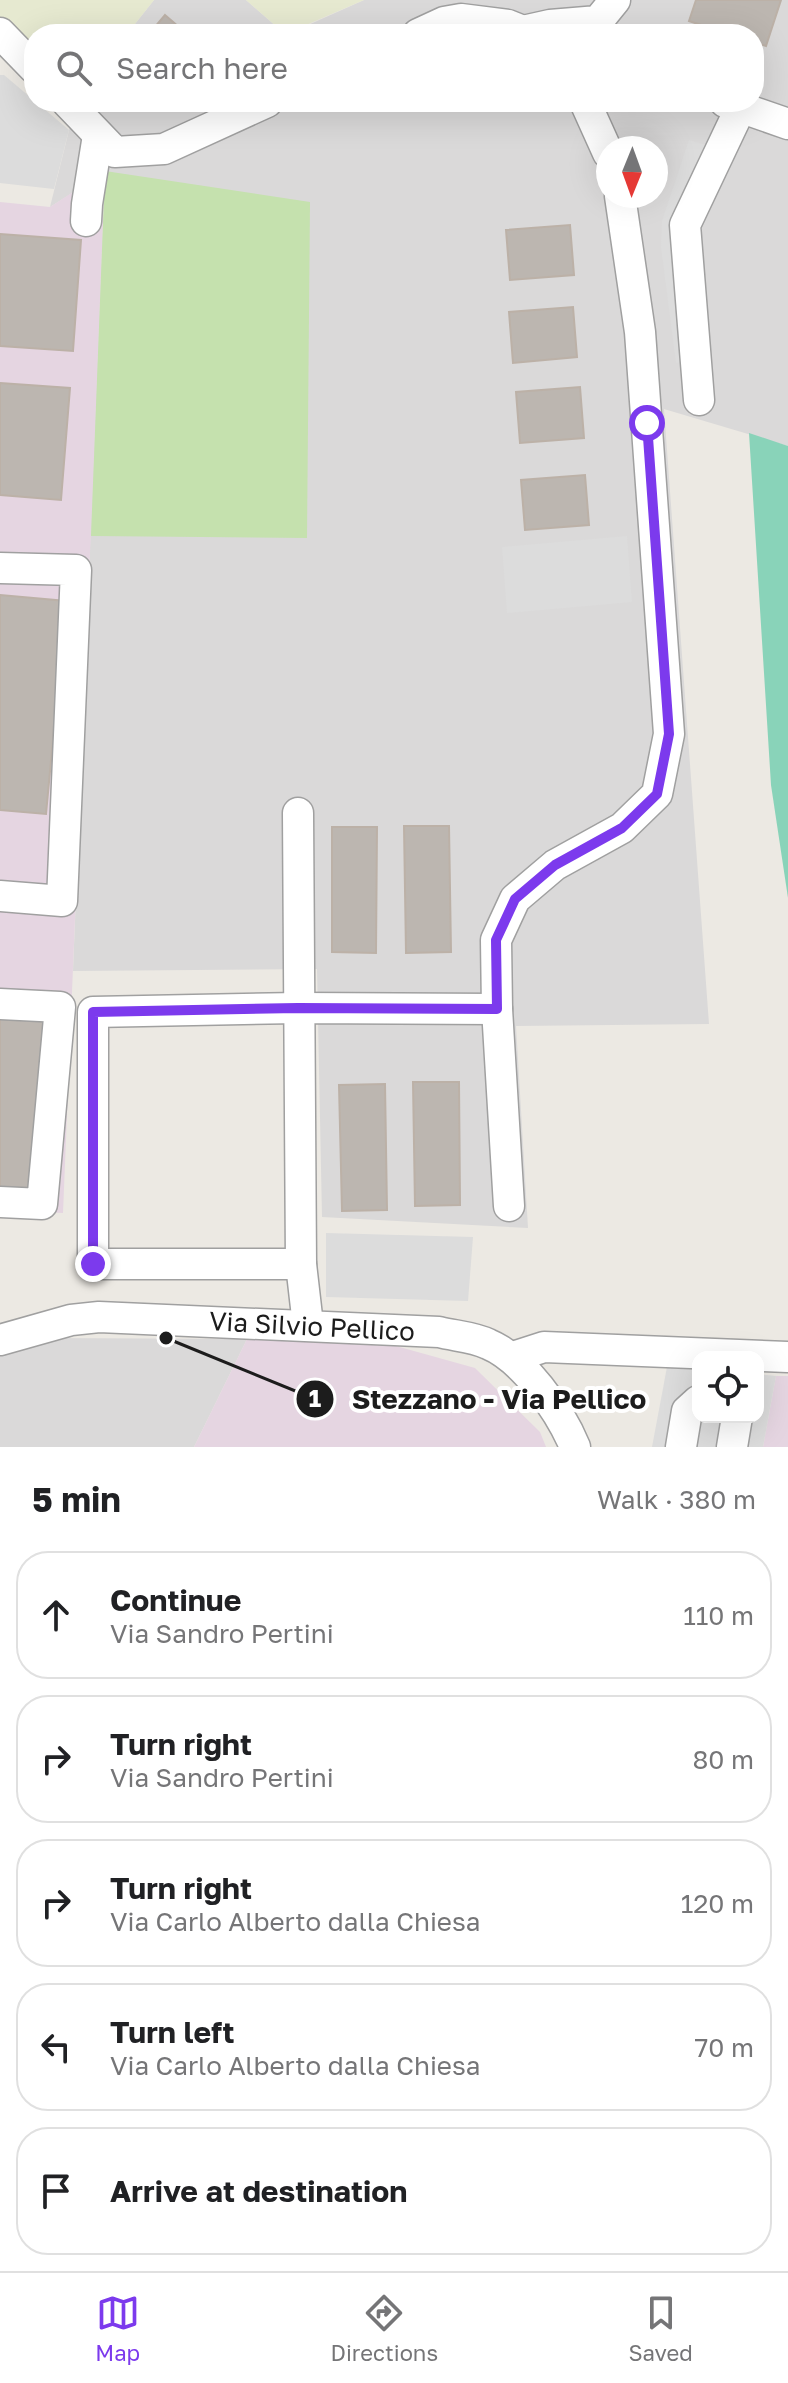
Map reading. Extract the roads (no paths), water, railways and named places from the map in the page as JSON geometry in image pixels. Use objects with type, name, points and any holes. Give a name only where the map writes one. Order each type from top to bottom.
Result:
[{"type":"street","points":[[562,24],[598,21],[615,0]]},
{"type":"street","points":[[440,24],[461,19],[503,24]]},
{"type":"street","points":[[0,33],[24,58]]},
{"type":"street","points":[[76,112],[115,152],[164,149],[245,112]]},
{"type":"street","points":[[590,112],[600,136]]},
{"type":"street","points":[[699,400],[685,225],[730,112]]},
{"type":"street","points":[[753,112],[788,124]]},
{"type":"street","points":[[86,221],[98,135]]},
{"type":"street","points":[[509,1206],[496,940],[515,899],[555,865],[622,828],[657,794],[669,734],[640,332],[622,208]]},
{"type":"street","points":[[0,568],[76,570],[62,901],[0,896]]},
{"type":"street","points":[[298,813],[301,1264],[308,1325]]},
{"type":"street","points":[[0,1004],[60,1007],[42,1204],[0,1202]]},
{"type":"street","points":[[301,1264],[93,1264],[93,1012],[298,1008],[497,1009]]},
{"type":"street","name":"Via Silvio Pellico","points":[[0,1340],[71,1320],[99,1317],[439,1332],[486,1343],[513,1357],[551,1405],[575,1447]]},
{"type":"street","points":[[513,1357],[544,1347],[692,1354]]},
{"type":"street","points":[[764,1356],[788,1357]]},
{"type":"street","points":[[681,1447],[687,1411],[692,1406]]},
{"type":"street","points":[[732,1447],[736,1423]]},
{"type":"place","name":"Stezzano - Via Pellico","points":[[166,1338]]}]
